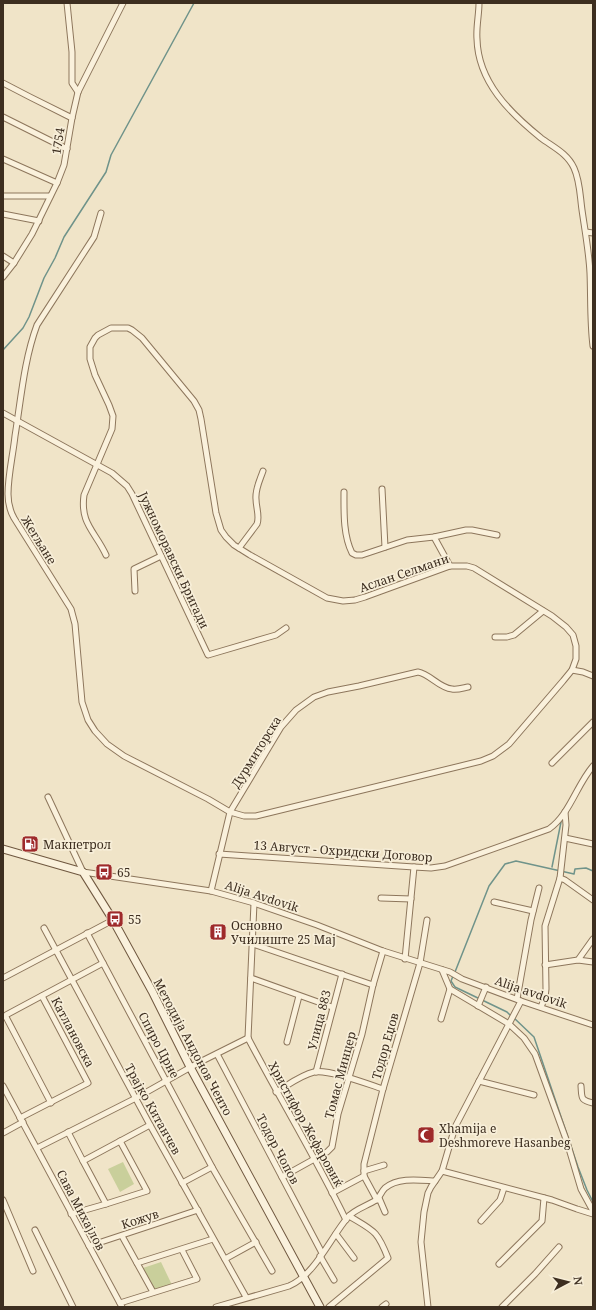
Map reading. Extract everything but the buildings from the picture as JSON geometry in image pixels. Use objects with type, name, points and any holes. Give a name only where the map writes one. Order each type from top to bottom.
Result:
[{"type":"main road","points":[[3,850],[83,872]]},
{"type":"main road","name":"Методија Андонов Ченто","points":[[83,872],[113,920],[152,991],[190,1067],[320,1307]]},
{"type":"street","points":[[67,3],[72,52],[72,83],[78,92]]},
{"type":"street","name":"1754","points":[[3,277],[14,264],[57,183],[64,165],[78,92],[123,3]]},
{"type":"street","points":[[479,3],[477,38],[478,53],[483,72],[499,98],[510,111],[522,123],[570,160],[575,170],[579,183],[586,232],[590,272],[593,346]]},
{"type":"street","points":[[3,83],[72,118]]},
{"type":"street","points":[[3,117],[67,149]]},
{"type":"street","points":[[3,159],[57,183]]},
{"type":"street","points":[[3,196],[50,196]]},
{"type":"street","name":"Жегљане","points":[[101,213],[94,237],[37,325],[28,352],[8,493],[10,511],[71,609],[75,624],[82,702],[88,720],[95,731],[107,744],[124,756],[208,799],[230,812]]},
{"type":"street","points":[[3,214],[38,221]]},
{"type":"street","points":[[586,232],[593,233]]},
{"type":"street","points":[[3,256],[14,264]]},
{"type":"street","name":"Аслан Селмани","points":[[97,464],[112,429],[113,416],[104,392],[95,375],[90,359],[90,346],[94,338],[103,331],[111,328],[128,328],[142,338],[194,401],[199,410],[216,513],[221,530],[226,537],[239,548],[327,598],[343,601],[366,597],[450,566],[467,566],[474,568],[543,611],[566,627],[573,635],[576,646],[576,659],[572,670],[508,744],[493,756],[481,761],[256,816],[244,816],[230,812]]},
{"type":"street","name":"Јужноморавски Бригади","points":[[3,413],[97,464],[112,473],[127,486],[143,516],[208,655],[276,635],[286,628]]},
{"type":"street","points":[[97,464],[84,495],[82,506],[85,521],[101,544],[106,555]]},
{"type":"street","points":[[239,548],[257,524],[256,492],[264,471]]},
{"type":"street","points":[[382,489],[385,547]]},
{"type":"street","points":[[344,492],[346,530],[352,553],[358,555],[407,540],[466,530],[496,535]]},
{"type":"street","points":[[434,536],[450,566]]},
{"type":"street","points":[[135,591],[134,569],[162,556]]},
{"type":"street","points":[[495,637],[507,638],[514,635],[543,611]]},
{"type":"street","points":[[572,670],[593,676]]},
{"type":"street","name":"Дурмиторска","points":[[211,891],[230,812],[281,727],[300,705],[314,697],[328,692],[418,672],[423,673],[447,688],[454,690],[468,687]]},
{"type":"street","points":[[552,763],[593,722]]},
{"type":"street","name":"13 Август - Охридски Договор","points":[[219,854],[431,868],[445,866],[541,832],[555,825],[565,812],[585,775],[593,766]]},
{"type":"street","points":[[48,796],[83,872]]},
{"type":"street","points":[[541,1007],[546,993],[545,926],[561,876],[566,825],[565,812]]},
{"type":"street","points":[[565,838],[593,844]]},
{"type":"street","points":[[405,959],[414,867]]},
{"type":"street","name":"Alija Avdovik","points":[[83,872],[211,891],[254,903],[317,925],[405,959],[450,972]]},
{"type":"street","points":[[561,876],[593,900]]},
{"type":"street","points":[[428,1307],[421,1257],[421,1232],[428,1193],[430,1187],[442,1171],[455,1127],[516,1011],[533,911],[539,888]]},
{"type":"street","points":[[381,898],[411,899]]},
{"type":"street","points":[[494,902],[533,911]]},
{"type":"street","points":[[37,1148],[136,1098],[190,1067],[248,1038],[254,903]]},
{"type":"street","points":[[3,978],[113,920]]},
{"type":"street","name":"Тодор Еџов","points":[[316,1072],[348,1078],[383,1089],[420,963],[427,920]]},
{"type":"street","name":"Трајко Китанчев","points":[[44,928],[150,1125],[246,1298]]},
{"type":"street","name":"Спиро Црне","points":[[87,933],[212,1167],[272,1272]]},
{"type":"street","points":[[578,960],[593,939]]},
{"type":"street","points":[[253,944],[373,985]]},
{"type":"street","name":"Томас Минцер","points":[[282,1177],[327,1152],[332,1147],[338,1114],[362,1034],[373,985],[383,951]]},
{"type":"street","points":[[545,965],[578,960],[593,962]]},
{"type":"street","name":"Катлановска","points":[[51,1103],[6,1017],[8,1013],[103,963]]},
{"type":"street","points":[[442,970],[450,989],[510,1022],[531,1046],[567,1142],[581,1189],[593,1212]]},
{"type":"street","name":"Alija avdovik","points":[[450,972],[519,1000],[593,1025]]},
{"type":"street","name":"Улица 883","points":[[316,1072],[332,1007],[342,974]]},
{"type":"street","points":[[251,978],[332,1007]]},
{"type":"street","points":[[478,1005],[486,987]]},
{"type":"street","points":[[441,1018],[450,989]]},
{"type":"street","name":"Катлановска","points":[[21,1120],[88,1083],[42,996]]},
{"type":"street","points":[[287,1042],[299,996]]},
{"type":"street","name":"Христифор Жефаровиќ","points":[[248,1038],[276,1092],[347,1218]]},
{"type":"street","name":"Тодор Чопов","points":[[217,1054],[334,1280]]},
{"type":"street","points":[[276,1092],[306,1075],[316,1072]]},
{"type":"street","points":[[479,1081],[534,1095]]},
{"type":"street","name":"Сава Михајлов","points":[[3,1086],[121,1305]]},
{"type":"street","points":[[581,1086],[582,1098],[584,1101],[593,1103]]},
{"type":"street","points":[[383,1089],[364,1164],[364,1174],[385,1212]]},
{"type":"street","points":[[3,1133],[21,1120]]},
{"type":"street","points":[[83,1161],[150,1125]]},
{"type":"street","points":[[68,1132],[106,1204]]},
{"type":"street","points":[[71,1214],[147,1191],[120,1141]]},
{"type":"street","points":[[332,1193],[364,1174],[384,1165]]},
{"type":"street","points":[[182,1183],[212,1167]]},
{"type":"street","points":[[442,1171],[593,1212]]},
{"type":"street","points":[[216,1307],[297,1283],[321,1254],[347,1218],[378,1199],[380,1193],[386,1187],[397,1182],[409,1180],[435,1181]]},
{"type":"street","points":[[481,1221],[500,1200],[504,1188]]},
{"type":"street","points":[[499,1264],[542,1221],[544,1198]]},
{"type":"street","points":[[3,1200],[33,1271]]},
{"type":"street","name":"Кожув","points":[[89,1246],[198,1210]]},
{"type":"street","points":[[329,1307],[388,1258],[381,1241],[373,1230],[347,1218]]},
{"type":"street","points":[[35,1230],[73,1307]]},
{"type":"street","points":[[336,1234],[354,1258]]},
{"type":"street","points":[[122,1236],[153,1292]]},
{"type":"street","points":[[137,1263],[213,1239]]},
{"type":"street","points":[[225,1259],[256,1242]]},
{"type":"street","points":[[502,1307],[559,1247]]},
{"type":"street","points":[[121,1305],[153,1292],[197,1279],[182,1250]]},
{"type":"green space","points":[[123,1162],[134,1184],[120,1192],[108,1169]]},
{"type":"green space","points":[[161,1262],[172,1285],[155,1291],[143,1268]]},
{"type":"waterway","points":[[3,350],[23,328],[29,317],[44,278],[64,237],[106,172],[111,155],[194,3]]},
{"type":"waterway","points":[[552,867],[561,822]]},
{"type":"waterway","points":[[455,972],[489,886],[505,864],[516,861],[574,874],[575,869],[586,868],[593,871]]},
{"type":"waterway","points":[[453,976],[451,981],[455,987],[507,1012],[511,1016]]},
{"type":"waterway","points":[[514,1018],[534,1037],[578,1167],[593,1202]]},
{"type":"place","name":"Макпетрол","points":[[30,844]]},
{"type":"place","name":"65","points":[[104,872]]},
{"type":"place","name":"55","points":[[115,919]]},
{"type":"place","name":"Основно Училиште 25 Мај","points":[[218,932]]},
{"type":"place","name":"Xhamija e Deshmoreve Hasanbeg","points":[[426,1135]]}]
